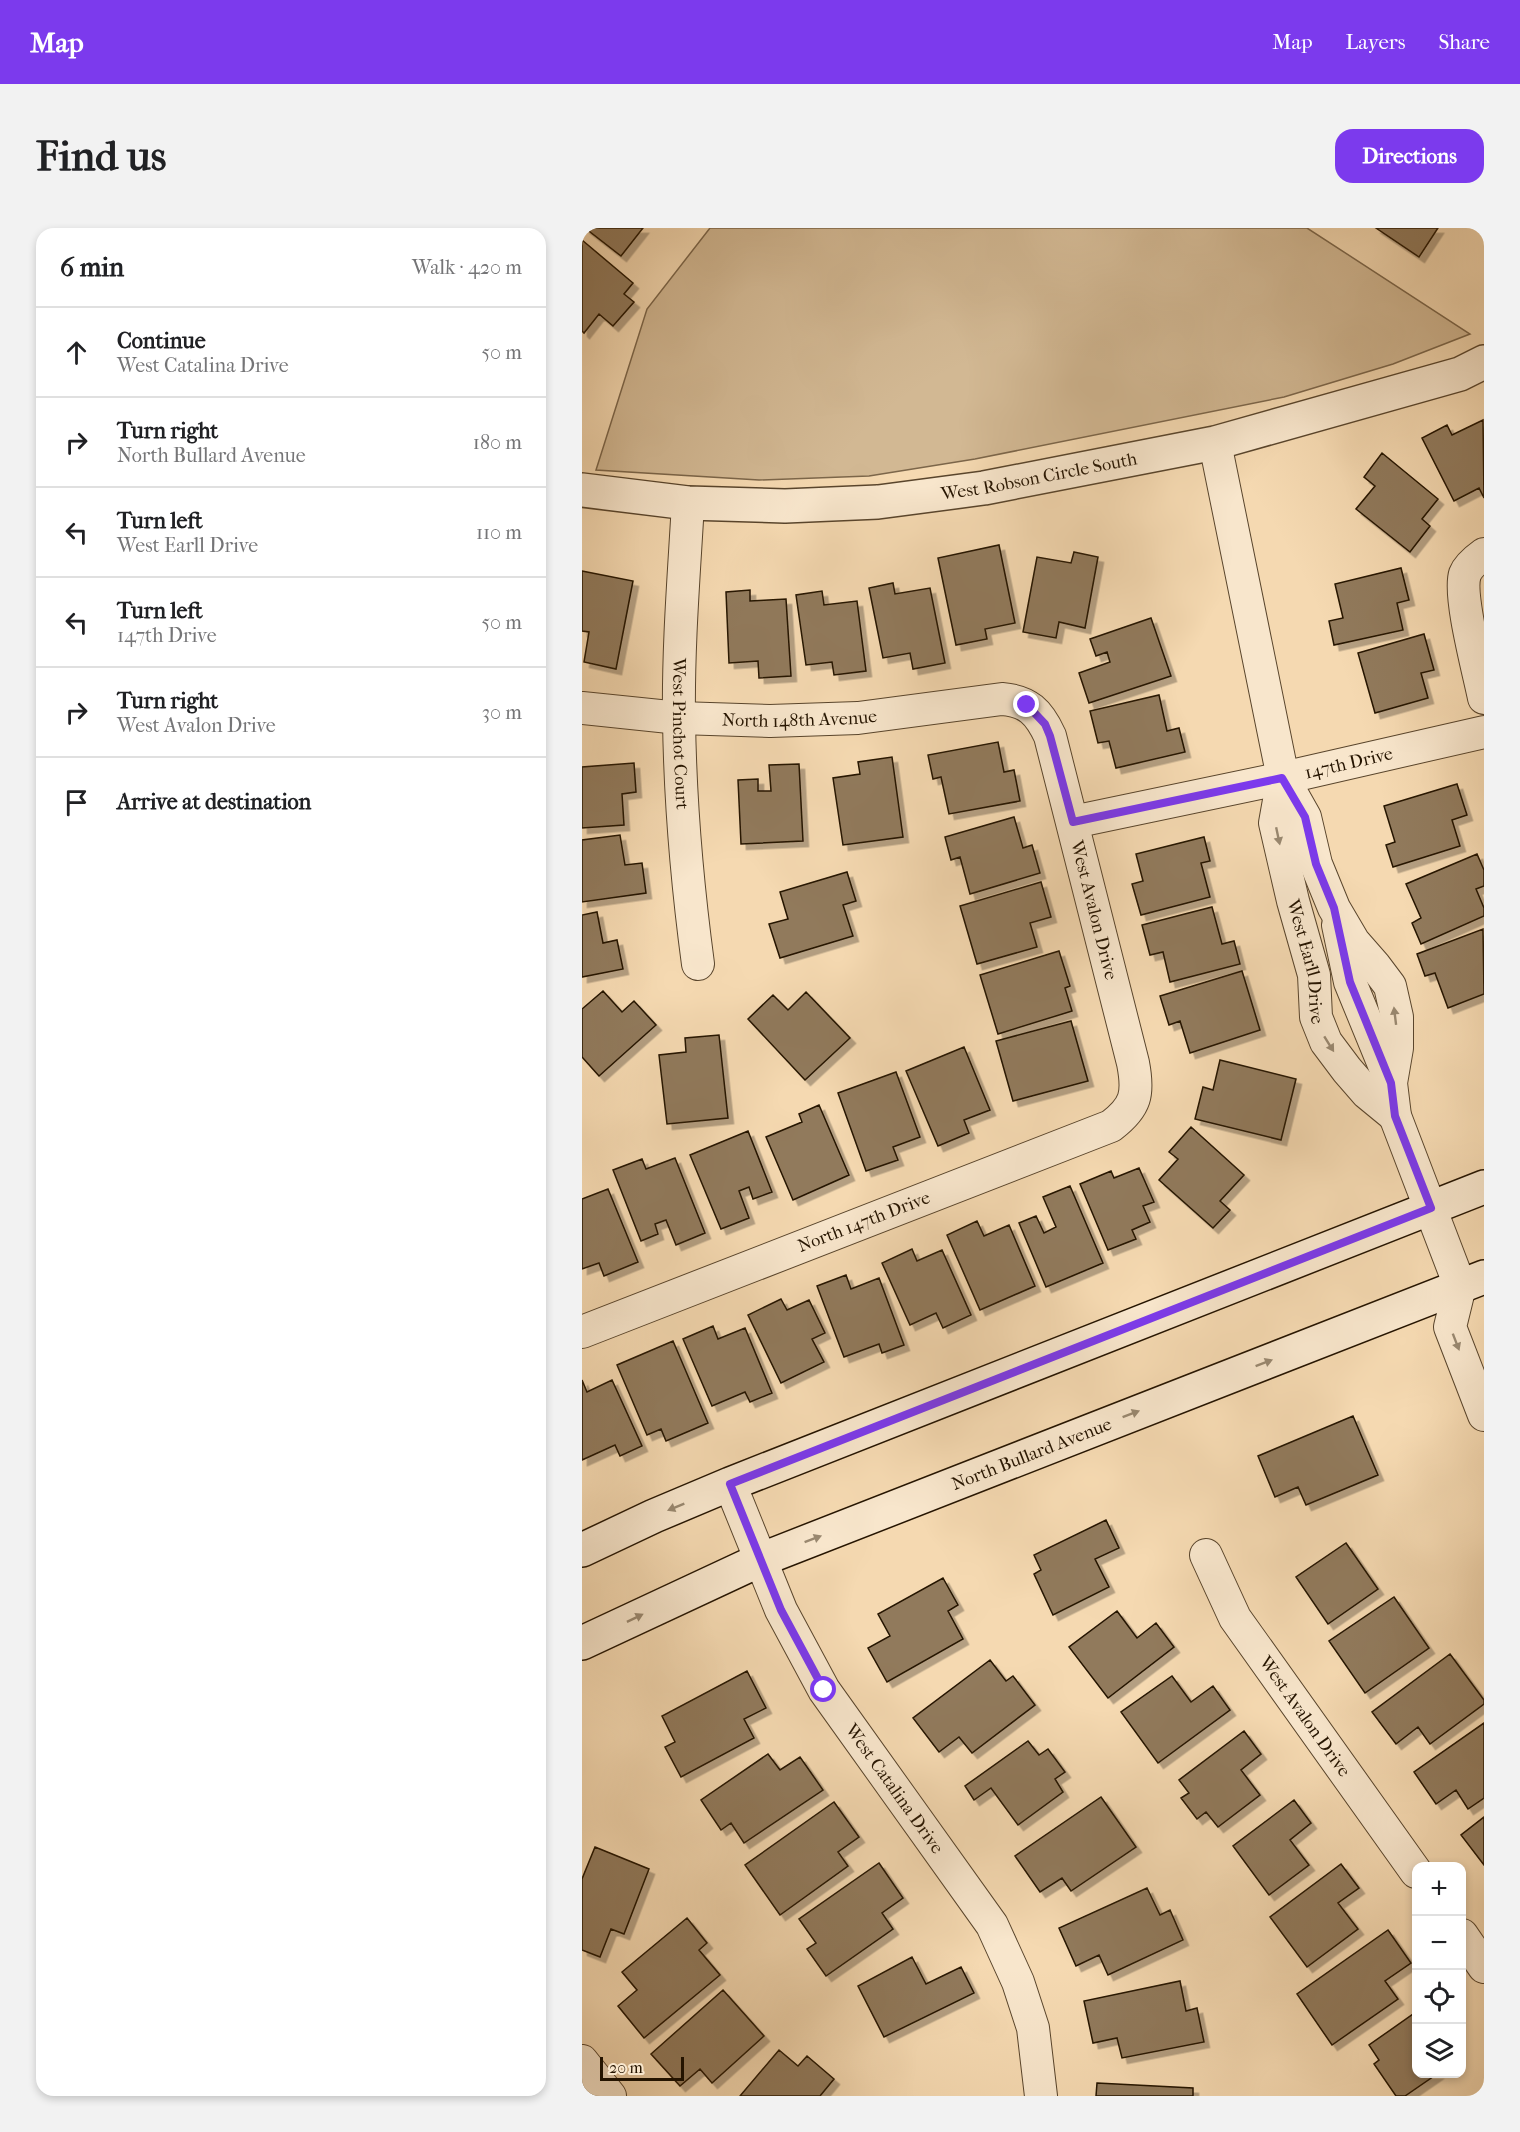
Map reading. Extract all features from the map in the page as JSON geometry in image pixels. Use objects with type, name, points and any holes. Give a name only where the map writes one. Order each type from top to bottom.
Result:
[{"type":"main road","name":"West Robson Circle South","points":[[582,490],[688,503],[785,506],[878,502],[984,488],[1215,443],[1460,374],[1484,362]]},
{"type":"main road","points":[[582,1550],[730,1484],[1484,1187]]},
{"type":"main road","name":"North Bullard Avenue","points":[[582,1643],[760,1560],[1476,1289]]},
{"type":"street","name":"West Earll Drive","points":[[1215,443],[1282,778],[1305,817],[1316,864],[1334,908],[1354,942],[1376,966],[1390,986],[1396,1017],[1396,1048],[1391,1083],[1395,1116],[1431,1208],[1476,1289]]},
{"type":"street","name":"West Pinchot Court","points":[[688,503],[679,718],[685,850],[698,964]]},
{"type":"street","points":[[1475,563],[1464,594],[1484,698]]},
{"type":"street","name":"North 148th Avenue","points":[[582,708],[679,718],[771,721],[858,718],[934,710],[986,700],[1016,700]]},
{"type":"street","name":"West Avalon Drive","points":[[1016,700],[1036,712],[1050,736],[1133,1063],[1136,1089],[1134,1099]]},
{"type":"street","name":"147th Drive","points":[[1073,822],[1484,732]]},
{"type":"street","name":"West Earll Drive","points":[[1282,778],[1275,823],[1293,901],[1314,975],[1316,1017],[1326,1042],[1347,1070],[1367,1093],[1395,1116]]},
{"type":"street","name":"North 147th Drive","points":[[582,1332],[1111,1126],[1125,1115],[1134,1099]]},
{"type":"street","points":[[1476,1289],[1450,1327],[1484,1415]]},
{"type":"street","name":"West Catalina Drive","points":[[730,1484],[781,1610],[824,1690],[992,1925],[1018,1982],[1033,2028],[1041,2096]]},
{"type":"street","name":"West Avalon Drive","points":[[1206,1555],[1235,1618],[1412,1866]]},
{"type":"street","points":[[1466,1942],[1484,1967]]},
{"type":"street","points":[[582,2061],[610,2096]]},
{"type":"shaded area","points":[[710,228],[1307,228],[1470,334],[1393,364],[1284,397],[975,459],[869,476],[759,480],[596,470],[647,309]]},
{"type":"building","points":[[585,228],[643,228],[621,256]]},
{"type":"building","points":[[1376,228],[1438,228],[1419,257]]},
{"type":"building","points":[[582,240],[633,283],[624,294],[634,302],[613,326],[599,314],[584,333],[582,331]]},
{"type":"building","points":[[1483,420],[1484,498],[1479,488],[1454,501],[1422,438],[1447,425],[1452,435]]},
{"type":"building","points":[[1382,453],[1438,499],[1422,519],[1430,526],[1410,552],[1356,509],[1375,486],[1364,477]]},
{"type":"building","points":[[999,545],[1015,623],[985,629],[987,639],[956,645],[938,558]]},
{"type":"building","points":[[1074,552],[1098,557],[1085,628],[1059,622],[1056,638],[1023,632],[1037,557],[1071,563]]},
{"type":"building","points":[[1401,568],[1409,600],[1397,603],[1403,630],[1334,645],[1329,621],[1343,618],[1335,584]]},
{"type":"building","points":[[582,571],[633,581],[616,669],[584,662],[589,632],[582,631]]},
{"type":"building","points":[[893,583],[895,594],[930,588],[945,663],[913,669],[910,653],[883,658],[869,588]]},
{"type":"building","points":[[750,590],[750,601],[786,599],[791,676],[759,678],[758,661],[729,663],[726,592]]},
{"type":"building","points":[[822,591],[824,605],[857,601],[866,671],[834,675],[832,662],[806,665],[796,595]]},
{"type":"building","points":[[1151,618],[1171,676],[1089,703],[1079,673],[1110,662],[1107,652],[1096,656],[1090,639]]},
{"type":"building","points":[[1424,634],[1434,670],[1421,673],[1428,698],[1375,713],[1358,653]]},
{"type":"building","points":[[1159,695],[1167,731],[1179,728],[1185,752],[1116,768],[1109,741],[1098,743],[1090,711]]},
{"type":"building","points":[[998,742],[1004,772],[1014,770],[1020,801],[949,814],[941,777],[933,779],[928,755]]},
{"type":"building","points":[[892,757],[903,837],[843,845],[833,778],[860,774],[858,762]]},
{"type":"building","points":[[634,763],[636,792],[622,794],[624,825],[582,828],[582,767]]},
{"type":"building","points":[[799,764],[803,841],[741,844],[738,780],[758,779],[758,791],[771,791],[769,765]]},
{"type":"building","points":[[1457,784],[1467,815],[1452,820],[1460,846],[1393,867],[1386,845],[1395,842],[1384,806]]},
{"type":"building","points":[[1014,817],[1023,848],[1032,845],[1040,873],[970,894],[960,857],[951,860],[945,837]]},
{"type":"building","points":[[620,835],[625,865],[642,863],[646,893],[582,902],[582,840]]},
{"type":"building","points":[[1204,837],[1210,861],[1201,863],[1210,897],[1141,915],[1132,884],[1143,881],[1136,854]]},
{"type":"building","points":[[1477,854],[1484,870],[1484,886],[1476,889],[1484,908],[1484,916],[1421,944],[1412,923],[1421,918],[1406,884]]},
{"type":"building","points":[[847,872],[856,901],[843,905],[853,936],[780,958],[769,924],[788,919],[780,892]]},
{"type":"building","points":[[1041,882],[1051,917],[1030,923],[1037,947],[977,964],[960,906]]},
{"type":"building","points":[[1212,907],[1222,944],[1234,941],[1240,964],[1170,982],[1163,952],[1150,955],[1142,925]]},
{"type":"building","points":[[597,912],[603,943],[617,940],[623,969],[582,977],[582,915]]},
{"type":"building","points":[[1483,929],[1484,994],[1448,1008],[1435,973],[1425,976],[1417,954]]},
{"type":"building","points":[[1059,951],[1070,986],[1065,988],[1072,1011],[998,1034],[980,975]]},
{"type":"building","points":[[1242,971],[1260,1030],[1190,1053],[1180,1021],[1169,1025],[1160,996]]},
{"type":"building","points":[[603,991],[622,1012],[634,1001],[656,1025],[599,1076],[582,1057],[582,1009]]},
{"type":"building","points":[[806,992],[850,1038],[805,1080],[748,1019],[773,995],[788,1010]]},
{"type":"building","points":[[1071,1021],[1088,1081],[1013,1101],[996,1041]]},
{"type":"building","points":[[719,1035],[728,1118],[667,1124],[659,1055],[686,1052],[685,1038]]},
{"type":"building","points":[[964,1047],[990,1110],[964,1120],[969,1133],[938,1146],[906,1071]]},
{"type":"building","points":[[1220,1060],[1296,1079],[1281,1140],[1195,1119],[1203,1087],[1213,1090]]},
{"type":"building","points":[[896,1072],[920,1137],[893,1147],[898,1160],[866,1171],[838,1093]]},
{"type":"building","points":[[819,1105],[849,1175],[793,1200],[766,1137],[802,1122],[799,1114]]},
{"type":"building","points":[[1191,1127],[1244,1175],[1220,1201],[1230,1210],[1213,1228],[1159,1180],[1178,1159],[1169,1152]]},
{"type":"building","points":[[748,1131],[772,1192],[753,1199],[749,1187],[739,1191],[749,1218],[721,1229],[690,1155]]},
{"type":"building","points":[[675,1158],[705,1233],[676,1245],[666,1220],[655,1224],[658,1234],[641,1241],[613,1170],[642,1159],[646,1169]]},
{"type":"building","points":[[1139,1168],[1154,1202],[1143,1206],[1150,1222],[1132,1230],[1136,1239],[1108,1250],[1080,1184],[1111,1171],[1114,1178]]},
{"type":"building","points":[[1070,1186],[1103,1263],[1046,1287],[1019,1223],[1036,1216],[1044,1233],[1056,1227],[1043,1197]]},
{"type":"building","points":[[608,1189],[638,1262],[604,1276],[599,1263],[582,1269],[582,1199]]},
{"type":"building","points":[[977,1221],[984,1236],[1009,1225],[1035,1286],[980,1310],[947,1235]]},
{"type":"building","points":[[912,1249],[917,1261],[942,1250],[971,1315],[943,1328],[936,1313],[910,1325],[882,1263]]},
{"type":"building","points":[[846,1275],[851,1289],[879,1278],[904,1345],[882,1353],[879,1344],[844,1357],[817,1286]]},
{"type":"building","points":[[781,1299],[787,1310],[809,1300],[825,1333],[812,1339],[824,1362],[781,1383],[748,1315]]},
{"type":"building","points":[[713,1326],[718,1339],[745,1328],[772,1393],[750,1402],[745,1392],[712,1406],[683,1339]]},
{"type":"building","points":[[673,1341],[708,1423],[666,1441],[661,1429],[647,1435],[617,1365]]},
{"type":"building","points":[[582,1380],[587,1392],[612,1380],[642,1446],[620,1456],[615,1445],[582,1460]]},
{"type":"building","points":[[1353,1416],[1378,1475],[1306,1505],[1298,1487],[1275,1497],[1258,1456]]},
{"type":"building","points":[[1106,1520],[1119,1548],[1095,1559],[1109,1587],[1053,1615],[1034,1574],[1041,1570],[1034,1555]]},
{"type":"building","points":[[1346,1543],[1378,1589],[1328,1624],[1296,1577]]},
{"type":"building","points":[[943,1578],[958,1605],[948,1611],[963,1639],[887,1682],[868,1648],[890,1636],[878,1614]]},
{"type":"building","points":[[1394,1597],[1429,1648],[1365,1693],[1329,1641]]},
{"type":"building","points":[[1117,1611],[1137,1638],[1156,1623],[1174,1647],[1108,1698],[1069,1647]]},
{"type":"building","points":[[1450,1654],[1484,1700],[1484,1704],[1430,1744],[1418,1727],[1396,1744],[1372,1712]]},
{"type":"building","points":[[990,1660],[1006,1681],[1013,1676],[1035,1705],[972,1753],[959,1737],[939,1752],[913,1718]]},
{"type":"building","points":[[747,1671],[766,1708],[744,1719],[754,1738],[681,1777],[665,1747],[675,1742],[662,1716]]},
{"type":"building","points":[[1172,1676],[1191,1702],[1213,1686],[1230,1710],[1158,1763],[1121,1712]]},
{"type":"building","points":[[1484,1723],[1484,1798],[1468,1809],[1456,1790],[1436,1804],[1414,1772]]},
{"type":"building","points":[[1244,1731],[1261,1754],[1241,1770],[1260,1795],[1218,1827],[1206,1812],[1197,1819],[1181,1798],[1189,1793],[1179,1780]]},
{"type":"building","points":[[1028,1741],[1039,1755],[1048,1749],[1065,1772],[1055,1779],[1063,1792],[1018,1825],[991,1788],[974,1800],[965,1786]]},
{"type":"building","points":[[768,1754],[780,1770],[800,1757],[823,1790],[744,1843],[731,1823],[721,1830],[701,1800]]},
{"type":"building","points":[[1101,1797],[1136,1847],[1071,1891],[1062,1878],[1040,1892],[1015,1856]]},
{"type":"building","points":[[1294,1800],[1311,1823],[1290,1840],[1309,1865],[1269,1895],[1233,1846]]},
{"type":"building","points":[[834,1802],[859,1837],[838,1852],[848,1866],[780,1915],[745,1865]]},
{"type":"building","points":[[1484,1817],[1484,1865],[1461,1835]]},
{"type":"building","points":[[595,1847],[649,1869],[624,1934],[611,1929],[600,1957],[582,1950],[582,1879]]},
{"type":"building","points":[[879,1863],[903,1898],[882,1913],[893,1929],[826,1976],[807,1949],[816,1943],[799,1919]]},
{"type":"building","points":[[1341,1864],[1359,1888],[1338,1903],[1358,1929],[1307,1967],[1270,1917]]},
{"type":"building","points":[[1147,1888],[1160,1915],[1170,1910],[1183,1940],[1108,1975],[1099,1955],[1076,1966],[1059,1928]]},
{"type":"building","points":[[687,1918],[707,1943],[699,1950],[720,1975],[644,2038],[618,2006],[637,1990],[622,1972]]},
{"type":"building","points":[[1388,1930],[1411,1963],[1385,1981],[1398,1999],[1332,2045],[1297,1994]]},
{"type":"building","points":[[912,1957],[926,1984],[961,1967],[974,1993],[884,2037],[858,1986]]},
{"type":"building","points":[[1180,1981],[1186,2011],[1197,2008],[1204,2042],[1122,2058],[1117,2038],[1093,2043],[1084,2001]]},
{"type":"building","points":[[723,1990],[764,2036],[712,2083],[700,2069],[680,2086],[651,2054]]},
{"type":"building","points":[[1412,2015],[1412,2078],[1431,2078],[1405,2096],[1396,2096],[1374,2064],[1379,2060],[1369,2045]]},
{"type":"building","points":[[779,2050],[798,2066],[807,2056],[834,2079],[820,2096],[740,2096]]},
{"type":"building","points":[[1097,2083],[1193,2088],[1193,2096],[1096,2096]]},
{"type":"route","points":[[824,1690],[781,1610],[730,1484],[1431,1208],[1395,1116],[1391,1083],[1350,982],[1334,908],[1316,864],[1305,817],[1282,778],[1073,822],[1050,736],[1045,724],[1027,705]]}]
